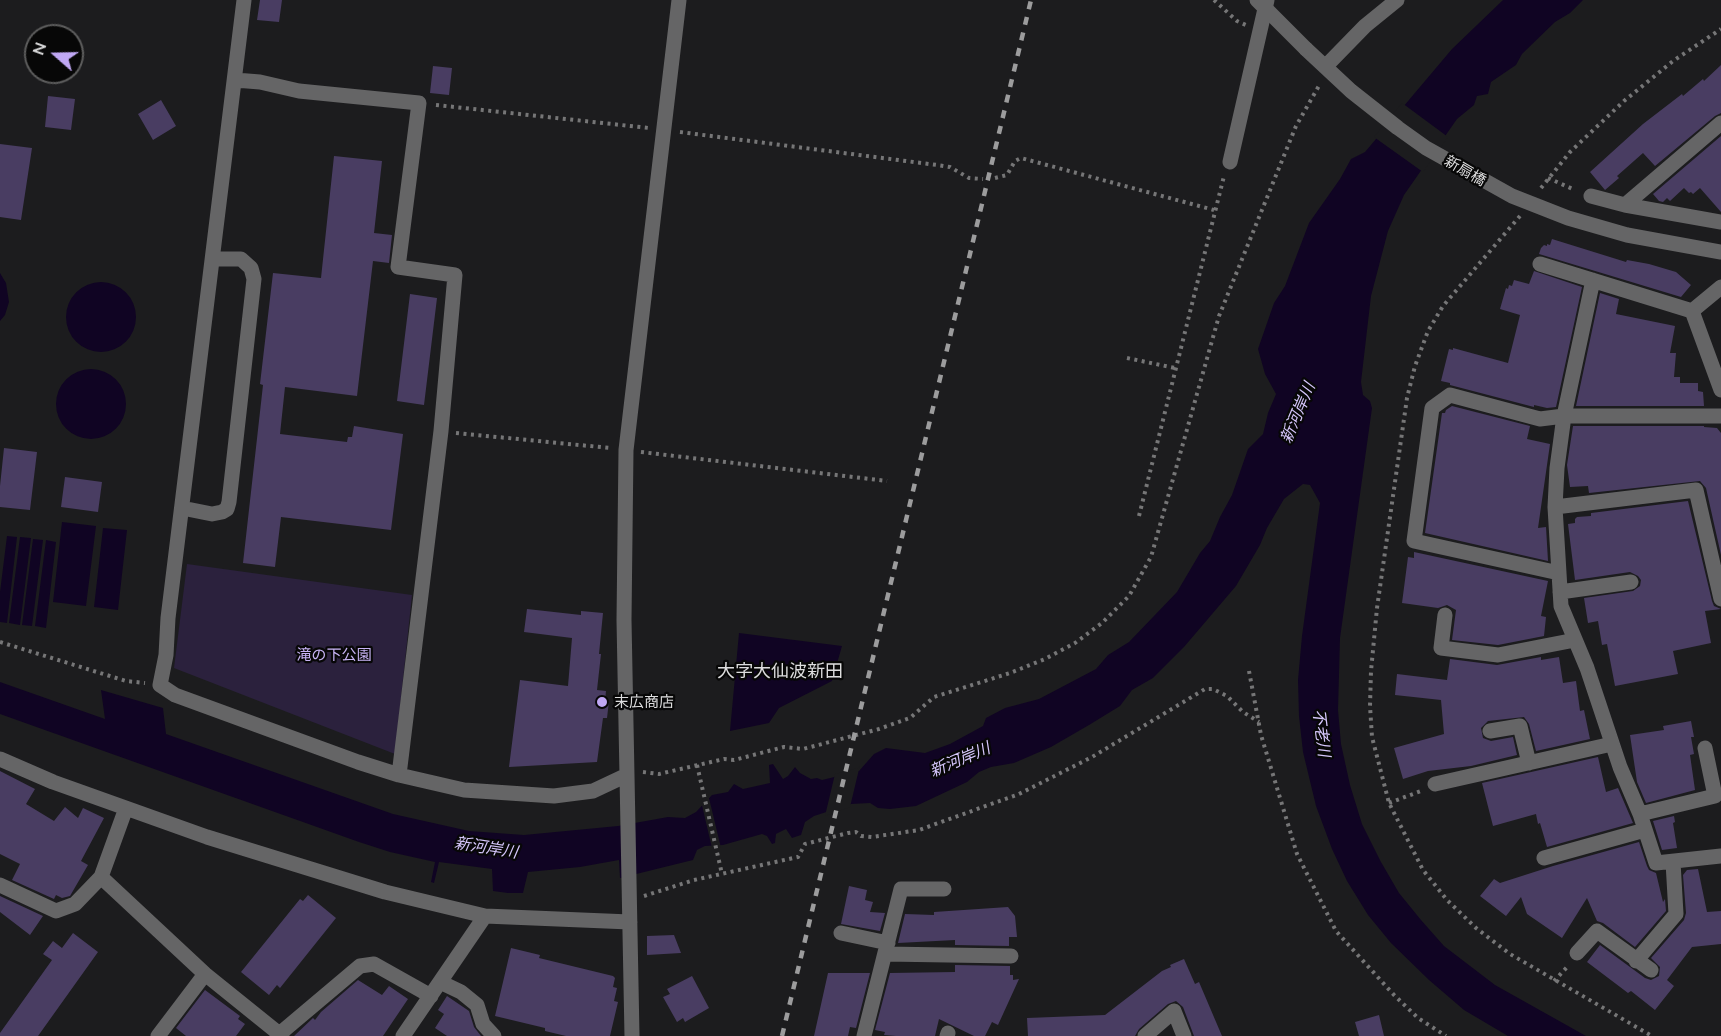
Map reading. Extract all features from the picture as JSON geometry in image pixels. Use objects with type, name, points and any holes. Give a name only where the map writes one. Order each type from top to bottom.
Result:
[{"type":"street","points":[[244,0],[214,259],[168,618],[166,655],[160,685],[175,695],[399,775],[464,790],[554,796],[593,790],[627,775]]},
{"type":"street","points":[[632,1036],[630,922],[637,893],[627,775],[626,450],[679,0]]},
{"type":"street","name":"新扇橋","points":[[1257,0],[1351,91],[1426,148],[1512,196],[1568,218],[1627,235],[1721,252]]},
{"type":"street","points":[[1230,162],[1268,0]]},
{"type":"street","points":[[1325,67],[1365,26],[1397,0]]},
{"type":"street","points":[[235,80],[260,82],[299,91],[419,103],[398,267],[455,275],[441,431],[399,775]]},
{"type":"street","points":[[1625,205],[1721,123]]},
{"type":"street","points":[[1586,194],[1625,205],[1721,222]]},
{"type":"street","points":[[182,508],[212,514],[222,512],[227,508],[229,502],[254,279],[251,268],[241,259],[214,259]]},
{"type":"street","points":[[1540,264],[1692,311]]},
{"type":"street","points":[[1593,280],[1564,416],[1557,468],[1555,507],[1561,606],[1587,668],[1656,863],[1721,856]]},
{"type":"street","points":[[1692,311],[1721,287]]},
{"type":"street","points":[[1692,311],[1721,390]]},
{"type":"street","points":[[1559,573],[1414,541],[1432,408],[1450,395],[1540,419],[1564,416],[1721,416]]},
{"type":"street","points":[[1555,507],[1696,490],[1721,599]]},
{"type":"street","points":[[1560,592],[1632,582]]},
{"type":"street","points":[[1445,615],[1442,648],[1498,656],[1575,640]]},
{"type":"street","points":[[1490,731],[1520,726],[1528,763]]},
{"type":"street","points":[[1435,784],[1612,744]]},
{"type":"street","points":[[1640,813],[1715,796],[1705,748]]},
{"type":"street","points":[[0,759],[53,782],[207,837],[385,892],[485,916],[630,922]]},
{"type":"street","points":[[0,885],[56,911],[75,904],[101,877],[126,808]]},
{"type":"street","points":[[1544,858],[1645,830]]},
{"type":"street","points":[[1636,961],[1676,914],[1673,862]]},
{"type":"street","points":[[101,877],[204,974],[279,1035],[360,966],[374,964],[431,996]]},
{"type":"street","points":[[864,1036],[901,889],[944,889]]},
{"type":"street","points":[[403,1036],[485,916]]},
{"type":"street","points":[[1577,953],[1597,931],[1651,970]]},
{"type":"street","points":[[841,933],[886,948],[1011,956]]},
{"type":"street","points":[[161,1035],[204,974]]},
{"type":"street","points":[[440,982],[461,992],[477,1005],[483,1024],[494,1036]]},
{"type":"street","points":[[1145,1036],[1174,1011],[1184,1036]]},
{"type":"path","points":[[1214,0],[1237,21],[1261,30]]},
{"type":"path","points":[[1586,194],[1548,178],[1570,152],[1624,101],[1673,62],[1721,29]]},
{"type":"path","points":[[627,775],[639,771],[660,774],[724,759],[734,760],[784,747],[803,749],[879,729],[910,718],[934,697],[1010,673],[1045,658],[1075,643],[1102,623],[1129,596],[1151,557],[1219,316],[1296,126],[1320,83]]},
{"type":"path","points":[[419,103],[663,129],[937,165],[950,167],[969,178],[983,179]]},
{"type":"path","points":[[995,178],[1007,175],[1015,160],[1021,158],[1214,210]]},
{"type":"path","points":[[1139,516],[1214,210],[1230,162]]},
{"type":"path","points":[[1127,358],[1175,368]]},
{"type":"path","points":[[441,431],[887,481]]},
{"type":"path","points":[[0,642],[126,681],[160,685]]},
{"type":"path","points":[[1249,671],[1261,735],[1297,854],[1336,931],[1402,1003],[1418,1018],[1446,1036]]},
{"type":"path","points":[[637,893],[721,872],[798,857],[805,844],[848,832],[872,837],[919,830],[1019,794],[1092,757],[1205,689],[1213,689],[1227,696],[1243,712],[1259,722]]},
{"type":"path","points":[[698,765],[721,872]]},
{"type":"path","points":[[1389,802],[1435,784]]},
{"type":"green space","name":"滝の下公園","points":[[187,564],[412,595],[395,754],[174,668]]},
{"type":"water","points":[[1503,0],[1583,0],[1570,13],[1555,22],[1522,54],[1516,65],[1491,82],[1488,94],[1477,96],[1474,105],[1457,119],[1404,195],[1388,231],[1371,296],[1361,382],[1363,395],[1370,401],[1372,408],[1340,638],[1338,710],[1341,744],[1362,824],[1399,893],[1444,946],[1495,985],[1586,1036],[1508,1036],[1464,1010],[1391,943],[1368,915],[1347,881],[1316,806],[1303,752],[1299,716],[1298,680],[1302,636],[1320,503],[1310,485],[1303,484],[1284,499],[1236,586],[1184,647],[1153,678],[1132,690],[1120,706],[1051,747],[1014,763],[991,767],[979,772],[967,782],[916,806],[890,809],[878,808],[870,803],[851,804],[814,816],[805,822],[801,835],[792,838],[786,829],[776,834],[775,843],[772,844],[767,836],[762,834],[723,845],[705,846],[697,850],[693,860],[620,878],[619,860],[580,867],[528,872],[523,893],[508,893],[493,891],[492,869],[439,862],[434,883],[431,882],[435,862],[359,842],[0,714],[0,682],[105,719],[101,690],[163,708],[166,734],[393,814],[469,831],[524,835],[618,826],[668,817],[685,818],[696,812],[712,795],[728,792],[734,784],[743,789],[770,783],[769,765],[773,764],[783,779],[795,767],[811,779],[822,780],[859,771],[874,754],[886,748],[925,753],[950,744],[983,726],[986,718],[1005,708],[1039,699],[1096,669],[1108,655],[1129,642],[1177,592],[1200,553],[1210,541],[1232,495],[1248,449],[1263,434],[1276,394],[1265,374],[1258,349],[1274,303],[1285,286],[1309,223],[1351,159],[1365,152],[1452,49]]},
{"type":"water","points":[[0,273],[6,283],[9,302],[5,315],[0,321]]},
{"type":"water","points":[[101,282],[120,288],[130,298],[136,317],[130,336],[120,346],[101,352],[82,346],[72,336],[66,317],[72,298],[82,288]]},
{"type":"water","points":[[91,369],[104,372],[116,379],[123,391],[126,404],[123,417],[116,429],[104,436],[91,439],[78,436],[66,429],[59,417],[56,404],[59,391],[66,379],[78,372]]},
{"type":"water","points":[[62,522],[96,526],[86,606],[53,602]]},
{"type":"water","points":[[103,528],[127,530],[118,610],[94,607]]},
{"type":"water","points":[[7,536],[17,537],[7,623],[0,622],[0,592]]},
{"type":"water","points":[[20,537],[31,538],[20,625],[9,623]]},
{"type":"water","points":[[33,539],[43,540],[32,626],[22,625]]},
{"type":"water","points":[[46,540],[56,542],[46,628],[35,626]]},
{"type":"water","points":[[739,633],[842,646],[832,681],[779,708],[769,723],[730,731]]},
{"type":"pier","points":[[1402,103],[1448,137],[1423,172],[1374,137]]},
{"type":"pier","points":[[860,765],[850,807],[825,816],[835,774],[858,768]]},
{"type":"pier","points":[[708,794],[721,848],[712,848],[701,801]]},
{"type":"building","points":[[260,0],[282,0],[279,22],[257,20]]},
{"type":"building","points":[[1721,65],[1721,113],[1655,166],[1643,153],[1605,190],[1590,172],[1643,124],[1703,79],[1704,81]]},
{"type":"building","points":[[433,66],[452,68],[449,95],[430,93]]},
{"type":"building","points":[[48,96],[75,99],[71,130],[45,127]]},
{"type":"building","points":[[161,100],[176,126],[153,140],[138,114]]},
{"type":"building","points":[[1721,136],[1721,212],[1700,188],[1693,194],[1684,188],[1670,201],[1667,198],[1663,202],[1659,201],[1653,194]]},
{"type":"building","points":[[0,144],[32,148],[21,220],[0,217]]},
{"type":"building","points":[[334,156],[382,161],[374,233],[392,235],[389,263],[373,261],[357,396],[285,387],[280,434],[347,442],[348,437],[352,437],[354,426],[403,434],[391,530],[281,517],[275,567],[243,563],[273,273],[321,278]]},
{"type":"building","points":[[1552,239],[1626,262],[1627,260],[1649,264],[1676,272],[1691,285],[1681,297],[1539,254],[1544,245],[1550,245]]},
{"type":"building","points":[[1534,271],[1582,287],[1556,407],[1547,408],[1534,405],[1534,407],[1441,381],[1449,349],[1453,350],[1453,348],[1508,363],[1520,315],[1500,309],[1506,288],[1508,289],[1509,285],[1512,286],[1514,280],[1529,284]]},
{"type":"building","points":[[1600,293],[1619,299],[1616,314],[1675,326],[1670,353],[1676,353],[1674,377],[1680,377],[1680,383],[1698,383],[1698,391],[1703,392],[1704,406],[1576,406]]},
{"type":"building","points":[[410,294],[437,298],[424,405],[397,401]]},
{"type":"building","points":[[1452,406],[1530,426],[1527,439],[1550,444],[1538,528],[1546,527],[1548,561],[1425,533],[1442,413]]},
{"type":"building","points":[[1573,426],[1704,426],[1717,428],[1721,433],[1721,555],[1706,488],[1700,481],[1589,493],[1588,486],[1570,487],[1567,465]]},
{"type":"building","points":[[4,448],[37,452],[30,510],[0,507]]},
{"type":"building","points":[[65,477],[102,482],[98,512],[61,507]]},
{"type":"building","points":[[1688,501],[1712,601],[1714,606],[1721,609],[1705,611],[1711,643],[1673,651],[1678,674],[1615,686],[1607,644],[1602,645],[1598,621],[1588,623],[1584,598],[1633,591],[1640,586],[1641,580],[1630,572],[1575,580],[1568,524],[1575,523],[1577,517],[1591,516],[1591,513]]},
{"type":"building","points":[[1414,552],[1548,581],[1541,616],[1546,617],[1544,636],[1498,645],[1452,640],[1456,610],[1447,605],[1438,608],[1402,603],[1408,557],[1414,558]]},
{"type":"building","points":[[527,609],[581,615],[581,611],[603,613],[597,690],[606,691],[605,701],[609,701],[607,718],[603,718],[597,762],[509,767],[520,680],[568,686],[572,638],[524,632]]},
{"type":"building","points":[[1541,657],[1541,660],[1559,657],[1563,683],[1576,681],[1580,711],[1584,710],[1590,739],[1536,751],[1529,724],[1524,717],[1488,721],[1481,728],[1483,738],[1491,741],[1513,737],[1517,755],[1471,766],[1428,771],[1403,779],[1394,748],[1444,734],[1441,700],[1395,695],[1397,674],[1447,680],[1450,659],[1497,665]]},
{"type":"building","points":[[1691,721],[1694,754],[1690,755],[1695,790],[1646,803],[1637,782],[1630,735],[1664,730],[1663,726]]},
{"type":"building","points":[[1598,757],[1606,792],[1618,788],[1633,823],[1547,847],[1536,814],[1493,826],[1482,783]]},
{"type":"building","points":[[0,771],[35,789],[26,804],[54,821],[65,807],[78,818],[83,808],[104,818],[81,861],[88,865],[70,896],[62,898],[56,895],[54,899],[12,880],[20,864],[0,854]]},
{"type":"building","points":[[1674,816],[1677,848],[1662,850],[1653,821]]},
{"type":"building","points":[[1639,842],[1649,870],[1656,873],[1663,902],[1665,899],[1666,911],[1635,947],[1597,921],[1587,898],[1562,938],[1527,914],[1521,897],[1506,916],[1480,896],[1494,879],[1500,883]]},
{"type":"building","points":[[1698,869],[1707,912],[1721,911],[1721,944],[1692,947],[1667,980],[1674,986],[1655,1010],[1587,962],[1600,945],[1645,978],[1651,980],[1659,976],[1660,967],[1651,958],[1684,920],[1686,913],[1683,875],[1687,870]]},
{"type":"building","points":[[849,886],[867,890],[865,900],[873,902],[870,912],[885,913],[880,931],[841,924]]},
{"type":"building","points":[[308,895],[336,918],[280,988],[277,985],[269,995],[241,972],[300,899],[303,901]]},
{"type":"building","points":[[0,896],[43,916],[30,935],[0,912]]},
{"type":"building","points":[[1008,907],[1015,916],[1017,937],[1009,937],[1009,946],[955,945],[955,940],[898,943],[905,914],[934,915],[934,912]]},
{"type":"building","points":[[73,933],[98,952],[38,1036],[0,1036],[52,960],[43,954],[53,941],[62,948]]},
{"type":"building","points":[[674,935],[681,953],[647,955],[647,936]]},
{"type":"building","points":[[511,948],[540,955],[539,958],[613,976],[615,978],[613,987],[617,988],[614,1001],[618,1002],[610,1036],[566,1036],[545,1031],[545,1028],[495,1016]]},
{"type":"building","points":[[1184,959],[1195,984],[1199,982],[1222,1036],[1194,1036],[1183,1007],[1176,1001],[1168,1004],[1139,1029],[1135,1036],[1028,1036],[1027,1018],[1105,1015],[1162,971],[1171,967],[1170,965]]},
{"type":"building","points":[[955,965],[1010,966],[1010,975],[1013,975],[1013,980],[1019,979],[998,1025],[992,1022],[985,1036],[974,1036],[939,1019],[935,1036],[884,1035],[885,1032],[875,1030],[890,973],[955,972]]},
{"type":"building","points":[[828,973],[870,973],[856,1028],[850,1027],[848,1036],[814,1036]]},
{"type":"building","points":[[692,976],[709,1008],[685,1022],[683,1018],[677,1022],[663,997],[670,994],[667,989]]},
{"type":"building","points":[[358,980],[382,995],[389,986],[408,999],[383,1036],[294,1036],[313,1018],[315,1020]]},
{"type":"building","points":[[205,990],[240,1016],[238,1019],[245,1024],[236,1036],[186,1036],[176,1028]]},
{"type":"building","points":[[447,996],[469,1011],[474,1027],[481,1036],[447,1036],[435,1028],[444,1014],[438,1010]]},
{"type":"building","points":[[1379,1015],[1384,1036],[1359,1036],[1355,1022]]},
{"type":"railway","points":[[782,1036],[1031,0]]},
{"type":"place","name":"末広商店","points":[[602,702]]},
{"type":"district","name":"大字大仙波新田","points":[[780,672]]},
{"type":"water label","name":"新河岸川","points":[[1298,413]]},
{"type":"water label","name":"不老川","points":[[1321,733]]},
{"type":"water label","name":"新河岸川","points":[[960,760]]},
{"type":"water label","name":"新河岸川","points":[[486,848]]}]
